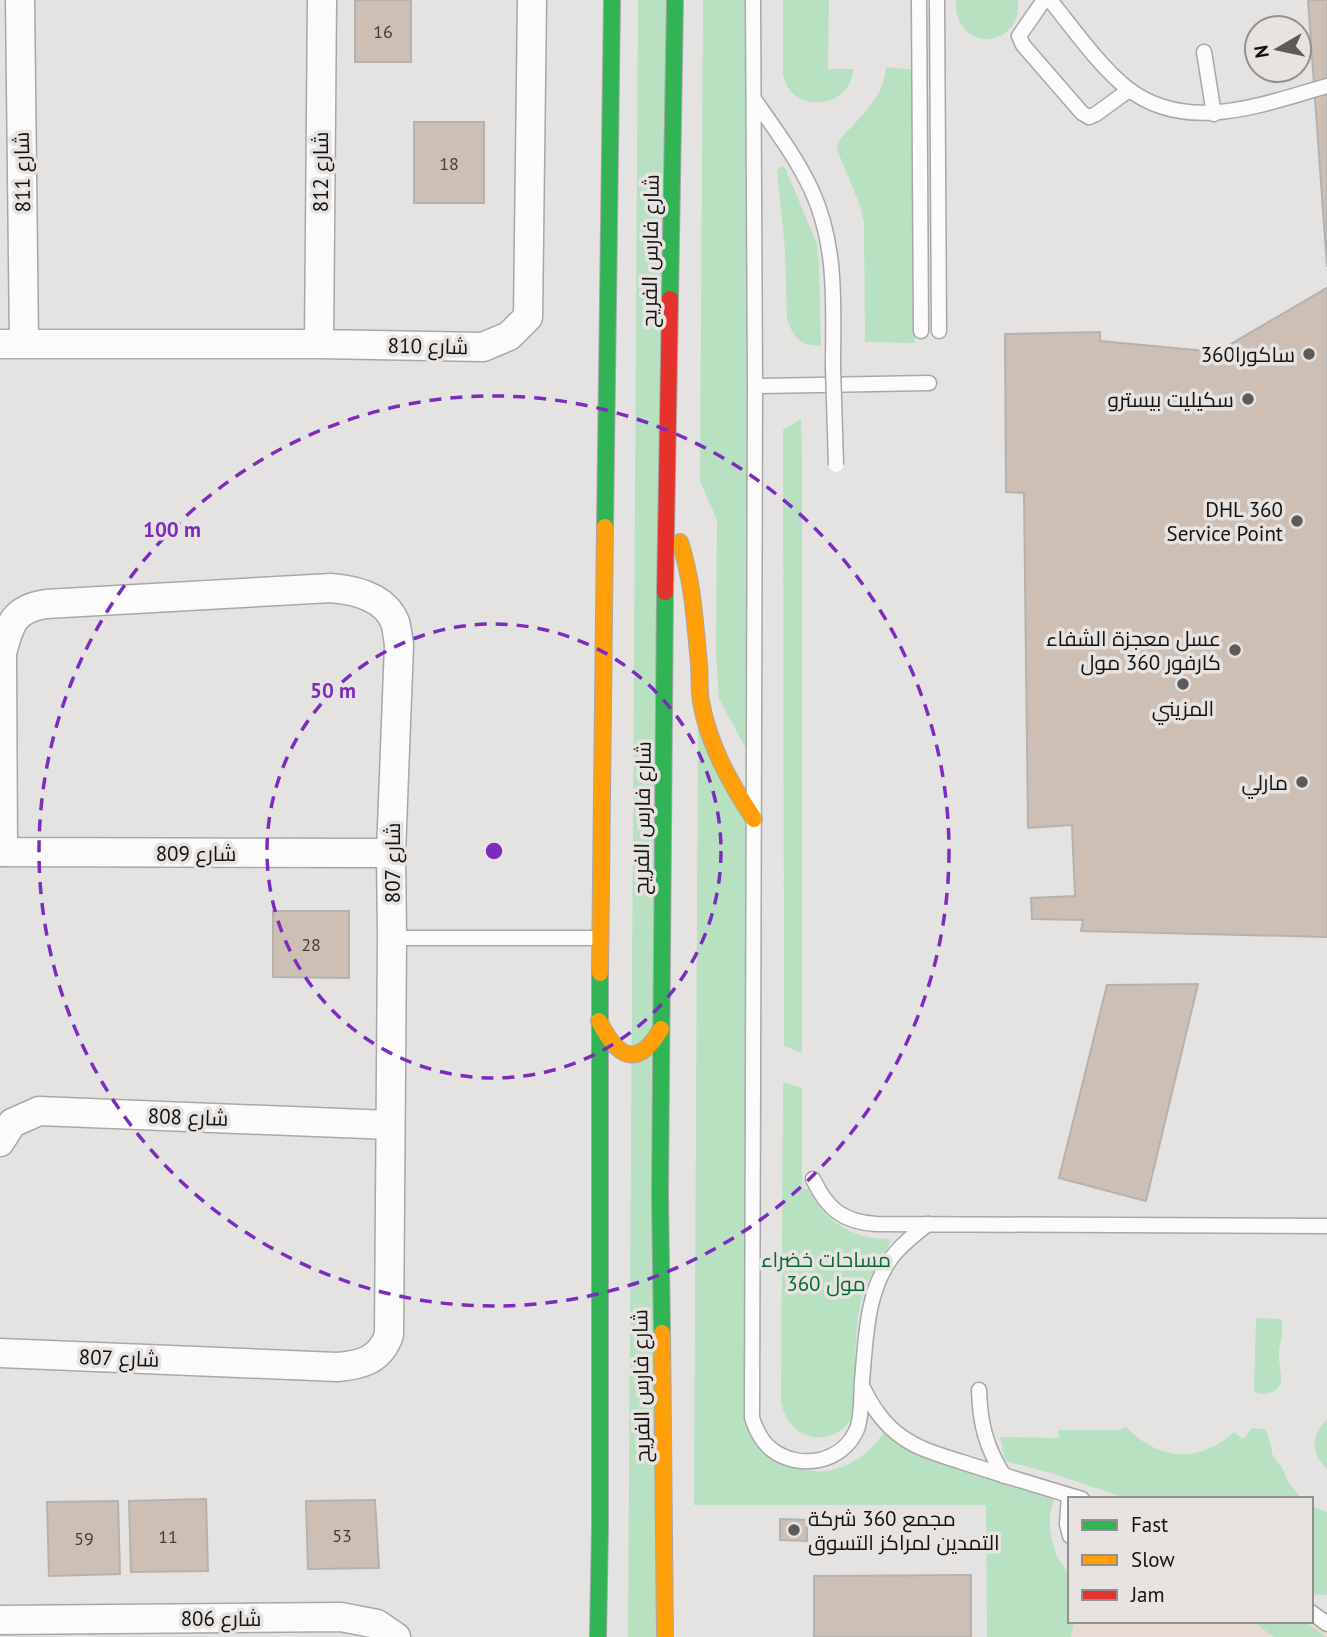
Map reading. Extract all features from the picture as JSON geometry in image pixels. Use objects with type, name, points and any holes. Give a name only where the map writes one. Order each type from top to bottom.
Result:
[{"type":"street","name":"شارع 811","points":[[12,344],[20,0]]},
{"type":"street","name":"شارع 812","points":[[319,344],[322,0]]},
{"type":"street","name":"شارع 810","points":[[12,344],[484,347],[509,336],[528,317],[532,0]]},
{"type":"street","name":"شارع فارس الفريح","points":[[598,1637],[599,1021],[612,0]]},
{"type":"street","name":"شارع فارس الفريح","points":[[665,1637],[661,1146],[666,515],[675,0]]},
{"type":"street","points":[[666,515],[684,555],[690,576],[701,702],[709,734],[721,764],[754,820]]},
{"type":"street","name":"شارع 807","points":[[0,1353],[337,1367],[366,1361],[385,1346],[389,1335],[391,853],[399,645],[394,621],[376,600],[365,594],[331,589],[32,606],[17,615],[7,634],[2,653],[1,852]]},
{"type":"street","name":"شارع 809","points":[[1,852],[391,853]]},
{"type":"street","points":[[599,1021],[607,1039],[615,1048],[627,1054],[646,1051],[662,1029]]},
{"type":"street","name":"شارع 808","points":[[0,1142],[12,1123],[39,1111],[390,1125]]},
{"type":"street","points":[[641,1120],[661,1146]]},
{"type":"street","points":[[599,1139],[616,1123]]},
{"type":"street","name":"شارع 806","points":[[0,1620],[341,1618],[377,1624],[396,1637]]},
{"type":"lane","points":[[753,0],[755,386],[752,1418],[758,1434],[769,1448],[784,1458],[801,1462],[819,1461],[835,1454],[849,1442],[858,1427],[871,1301],[892,1257],[928,1224]]},
{"type":"lane","points":[[919,0],[921,331]]},
{"type":"lane","points":[[937,0],[939,331]]},
{"type":"lane","points":[[1044,0],[1019,36],[1023,45],[1082,113],[1089,117],[1096,114],[1129,90]]},
{"type":"lane","points":[[1050,0],[1107,69],[1129,90],[1155,104],[1184,112],[1214,114],[1258,107],[1327,86]]},
{"type":"lane","points":[[1204,52],[1214,114]]},
{"type":"lane","points":[[754,99],[801,168],[822,216],[828,242],[832,268],[835,465]]},
{"type":"lane","points":[[755,386],[929,383]]},
{"type":"lane","points":[[392,938],[600,938]]},
{"type":"lane","points":[[813,1179],[820,1195],[831,1207],[844,1217],[860,1223],[1327,1226]]},
{"type":"lane","points":[[862,1385],[885,1423],[920,1448],[1076,1497]]},
{"type":"lane","points":[[979,1390],[982,1426],[994,1460],[1004,1476]]},
{"type":"shaded area","points":[[1313,1621],[1327,1630],[1327,1637],[1064,1637],[1069,1623]]},
{"type":"green space","points":[[638,0],[671,0],[661,1637],[628,1637]]},
{"type":"green space","points":[[703,0],[750,0],[748,752],[719,699],[716,654],[717,520],[700,481]]},
{"type":"green space","points":[[783,0],[829,0],[828,69],[853,69],[850,83],[843,93],[820,102],[808,101],[797,96],[788,87],[783,74]]},
{"type":"green space","points":[[956,0],[1018,0],[1017,17],[1010,29],[1000,36],[988,39],[976,37],[965,30],[958,18]]},
{"type":"green space","points":[[886,67],[915,70],[915,343],[865,342],[864,224],[861,208],[837,146],[876,98]]},
{"type":"green space","points":[[780,167],[786,170],[817,244],[821,346],[799,340],[787,320],[785,250],[777,171]]},
{"type":"green space","points":[[801,419],[802,1053],[784,1046],[783,430]]},
{"type":"green space","name":"مساحات خضراء 360 مول","points":[[698,718],[747,800],[746,1402],[777,1457],[797,1468],[824,1471],[849,1464],[870,1449],[887,1427],[946,1464],[1055,1495],[1050,1514],[1050,1531],[1056,1555],[1068,1573],[1068,1623],[1074,1623],[1071,1637],[987,1637],[986,1505],[694,1505]]},
{"type":"green space","name":"مساحات خضراء 360 مول","points":[[783,1082],[802,1088],[802,1189],[809,1189],[823,1211],[842,1227],[865,1236],[890,1239],[891,1242],[863,1293],[858,1314],[855,1413],[847,1425],[825,1437],[802,1433],[793,1426],[785,1415],[781,1401]]},
{"type":"green space","points":[[1256,1318],[1281,1319],[1282,1323],[1279,1356],[1281,1381],[1277,1389],[1266,1394],[1254,1392]]},
{"type":"green space","points":[[1327,1419],[1327,1469],[1315,1451],[1315,1437]]},
{"type":"green space","points":[[1126,1427],[1152,1447],[1179,1454],[1207,1450],[1234,1432],[1243,1439],[1252,1428],[1264,1429],[1273,1456],[1300,1497],[1123,1497],[1005,1461],[1000,1437],[1060,1438],[1058,1430],[1120,1430]]},
{"type":"green space","points":[[1313,1507],[1327,1512],[1327,1595],[1313,1594]]},
{"type":"green space","points":[[1255,1623],[1307,1623],[1326,1637],[1274,1637]]},
{"type":"building","points":[[355,0],[411,0],[411,62],[355,62]]},
{"type":"building","points":[[1308,0],[1327,0],[1327,267],[1313,70],[1313,14],[1309,14]]},
{"type":"building","points":[[414,122],[484,122],[484,203],[414,203]]},
{"type":"building","points":[[1327,288],[1327,937],[1081,931],[1083,920],[1032,919],[1031,898],[1075,896],[1072,825],[1028,828],[1024,493],[1006,492],[1005,334],[1100,332],[1100,341],[1217,352]]},
{"type":"building","points":[[273,911],[349,911],[349,978],[273,977]]},
{"type":"building","points":[[1198,984],[1146,1201],[1059,1178],[1107,985]]},
{"type":"building","points":[[206,1499],[208,1571],[131,1572],[129,1501]]},
{"type":"building","points":[[375,1500],[379,1568],[308,1569],[306,1501]]},
{"type":"building","points":[[118,1501],[120,1574],[49,1576],[47,1502]]},
{"type":"building","name":"مجمع 360 شركة التمدين لمراكز التسوق","points":[[780,1519],[807,1520],[807,1541],[780,1540]]},
{"type":"building","points":[[971,1575],[971,1637],[814,1637],[814,1576]]},
{"type":"traffic: fast","points":[[605,527],[612,0]]},
{"type":"traffic: fast","points":[[670,299],[675,0]]},
{"type":"traffic: fast","points":[[662,1333],[660,1195],[665,592]]},
{"type":"traffic: fast","points":[[598,1637],[600,973]]},
{"type":"traffic: slow","points":[[600,973],[605,527]]},
{"type":"traffic: slow","points":[[680,542],[693,603],[700,697],[709,733],[737,792],[754,819]]},
{"type":"traffic: slow","points":[[599,1021],[613,1043],[628,1054],[644,1050],[661,1029]]},
{"type":"traffic: slow","points":[[662,1333],[665,1637]]},
{"type":"traffic: jam","points":[[665,592],[670,299]]},
{"type":"place","name":"ساكورا360","points":[[1309,354]]},
{"type":"place","name":"سكيليت بيسترو","points":[[1248,399]]},
{"type":"place","name":"DHL 360 Service Point","points":[[1297,521]]},
{"type":"place","name":"عسل معجزة الشفاء كارفور 360 مول","points":[[1235,650]]},
{"type":"place","name":"المزيني","points":[[1183,684]]},
{"type":"place","name":"مارلي","points":[[1302,782]]},
{"type":"place","name":"مجمع 360 شركة التمدين لمراكز التسوق","points":[[794,1530]]}]
